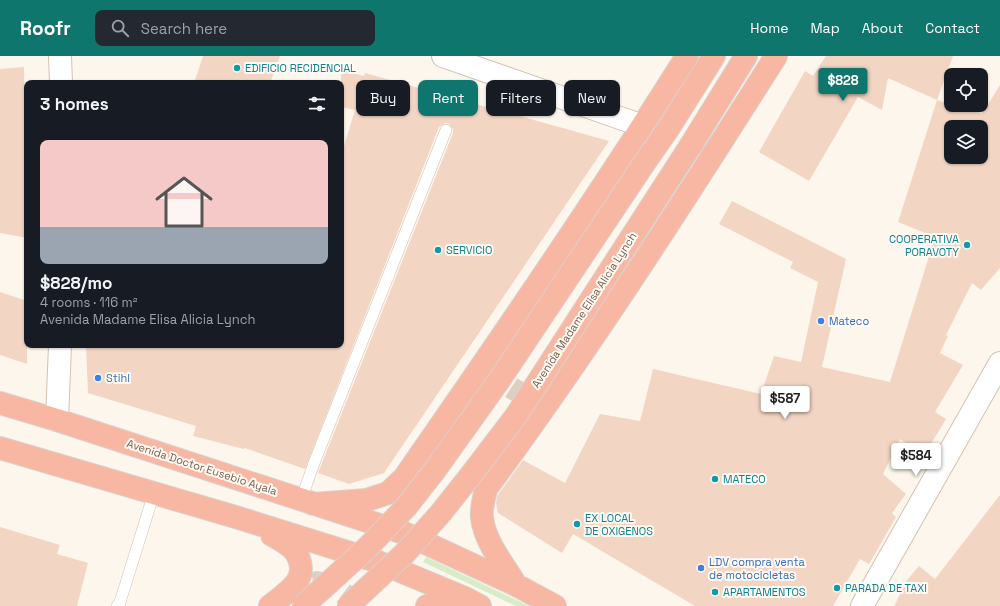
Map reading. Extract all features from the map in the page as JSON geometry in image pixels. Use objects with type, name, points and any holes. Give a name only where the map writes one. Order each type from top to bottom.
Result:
[{"type":"highway","points":[[307,502],[367,500],[388,493],[404,478],[499,342],[643,126],[687,56]]},
{"type":"highway","points":[[303,606],[372,554],[464,431],[668,129],[714,56]]},
{"type":"highway","name":"Avenida Madame Elisa Alicia Lynch","points":[[348,606],[404,543],[471,475],[516,416],[691,145],[746,56]]},
{"type":"highway","points":[[516,584],[491,543],[484,525],[483,509],[486,490],[536,421],[634,278],[776,56]]},
{"type":"highway","name":"Avenida Doctor Eusebio Ayala","points":[[0,403],[57,420],[307,502],[404,543],[516,584],[555,606]]},
{"type":"highway","points":[[0,448],[239,518],[372,554],[471,603]]},
{"type":"highway","points":[[239,518],[289,545],[298,554],[301,574],[297,582],[270,606]]},
{"type":"highway","points":[[427,606],[471,603]]},
{"type":"street","points":[[60,56],[61,80]]},
{"type":"street","points":[[443,56],[643,126]]},
{"type":"street","points":[[57,420],[60,348]]},
{"type":"street","points":[[862,606],[1000,363]]},
{"type":"lane","points":[[307,502],[314,463],[446,130]]},
{"type":"lane","points":[[117,606],[120,602],[154,493]]},
{"type":"green space","points":[[426,557],[529,606],[516,606],[423,562]]},
{"type":"building","name":"EDIFICIO RECIDENCIAL","points":[[203,56],[280,56],[271,80],[195,80]]},
{"type":"building","points":[[826,56],[953,56],[949,68],[944,68],[944,81],[937,100],[888,78],[882,110],[858,97],[809,181],[759,152],[805,71],[813,76]]},
{"type":"building","points":[[24,67],[24,237],[0,233],[0,69]]},
{"type":"building","name":"SERVICIO","points":[[341,70],[364,76],[365,73],[390,80],[356,80],[356,116],[410,116],[410,86],[418,88],[418,116],[478,116],[478,104],[486,107],[486,116],[519,116],[609,141],[384,473],[349,484],[318,473],[453,133],[453,129],[449,124],[445,123],[439,127],[305,469],[245,448],[193,436],[196,426],[88,393],[86,348],[344,348],[344,146],[355,110],[344,108],[344,80],[341,80]]},
{"type":"building","points":[[1000,85],[1000,268],[981,290],[972,283],[946,335],[948,336],[940,353],[963,365],[935,412],[946,419],[924,455],[900,439],[883,474],[906,494],[892,513],[896,517],[869,564],[860,559],[833,606],[695,606],[573,534],[562,553],[498,513],[496,503],[497,496],[523,460],[565,483],[600,414],[640,421],[653,369],[761,394],[774,356],[801,362],[818,282],[790,268],[793,262],[719,224],[732,201],[846,259],[822,367],[890,382],[935,237],[898,222],[937,100],[944,102],[944,112],[976,112],[982,114],[983,112],[988,112],[988,104]]},
{"type":"building","points":[[0,292],[24,300],[24,348],[27,348],[27,364],[0,355]]},
{"type":"building","points":[[1000,495],[1000,606],[894,606],[907,580],[919,566],[935,579]]},
{"type":"building","points":[[0,527],[60,545],[57,554],[88,563],[77,606],[0,606]]},
{"type":"tunnel","points":[[494,361],[497,373],[512,389],[533,395],[547,392]]},
{"type":"tunnel","points":[[283,595],[301,585],[317,582],[335,587],[347,596],[353,606]]},
{"type":"place","name":"EDIFICIO RECIDENCIAL","points":[[237,68]]},
{"type":"place","name":"COOPERATIVA PORAVOTY","points":[[967,245]]},
{"type":"place","name":"SERVICIO","points":[[438,250]]},
{"type":"place","name":"Mateco","points":[[821,321]]},
{"type":"place","name":"Stihl","points":[[98,378]]},
{"type":"place","name":"MATECO","points":[[715,479]]},
{"type":"place","name":"EX LOCAL DE OXIGENOS","points":[[577,524]]},
{"type":"place","name":"LDV compra venta de motocicletas","points":[[701,568]]},
{"type":"place","name":"PARADA DE TAXI","points":[[837,588]]},
{"type":"place","name":"APARTAMENTOS","points":[[715,592]]}]
